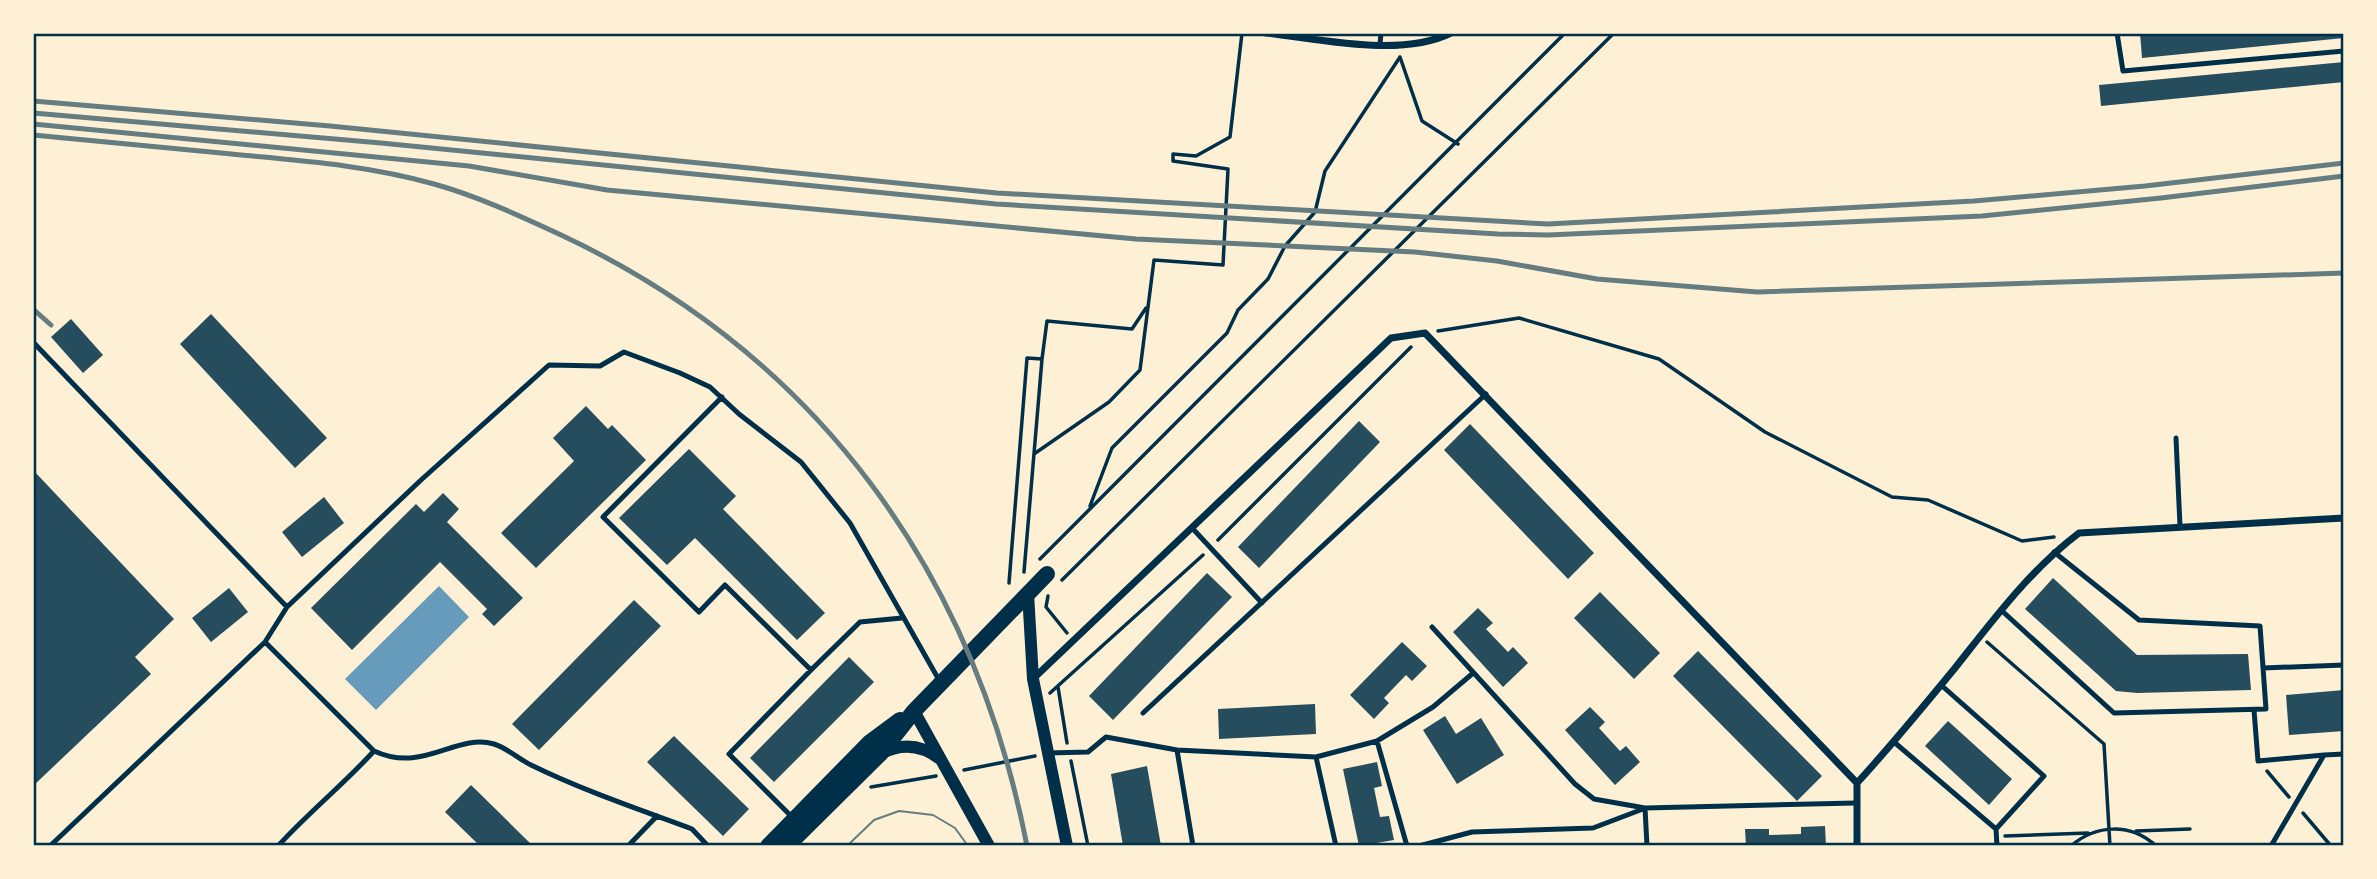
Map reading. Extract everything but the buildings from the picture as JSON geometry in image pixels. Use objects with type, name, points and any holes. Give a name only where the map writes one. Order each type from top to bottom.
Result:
[{"type":"main road","points":[[787,846],[881,753],[914,711],[1047,574]]},
{"type":"main road","points":[[768,846],[869,743],[914,711]]},
{"type":"street","points":[[1266,33],[1395,46],[1420,44],[1451,33]]},
{"type":"street","points":[[1033,679],[1076,642],[1391,338],[1425,333],[1857,783]]},
{"type":"street","points":[[1857,846],[1857,783],[1895,742],[2001,610],[2054,552],[2080,533],[2344,518]]},
{"type":"street","points":[[1028,593],[1033,679],[1067,846]]},
{"type":"street","points":[[914,711],[989,846]]},
{"type":"street","points":[[881,753],[900,747],[918,748],[931,753],[947,767]]},
{"type":"lane","points":[[1380,44],[1381,33]]},
{"type":"lane","points":[[2117,33],[2123,71],[2344,51]]},
{"type":"lane","points":[[33,342],[287,607]]},
{"type":"lane","points":[[50,846],[265,642],[287,607],[421,480],[549,366],[600,366],[624,352],[680,373],[722,397],[739,414],[781,444],[819,481],[850,523],[941,683]]},
{"type":"lane","points":[[1143,713],[1486,394]]},
{"type":"lane","points":[[722,397],[603,517],[699,612],[725,586],[811,670]]},
{"type":"lane","points":[[2176,438],[2180,526]]},
{"type":"lane","points":[[1193,529],[1262,603]]},
{"type":"lane","points":[[2001,610],[2114,713],[2266,709],[2260,626],[2139,620],[2054,552]]},
{"type":"lane","points":[[794,819],[729,754],[860,622],[902,618]]},
{"type":"lane","points":[[1432,627],[1472,674],[1575,783],[1594,799],[1646,808],[1855,803]]},
{"type":"lane","points":[[265,642],[374,751],[392,759],[410,758],[442,753],[474,742],[495,744],[531,765],[692,829],[708,846]]},
{"type":"lane","points":[[2263,668],[2344,665]]},
{"type":"lane","points":[[1048,753],[1088,752],[1106,737],[1177,750],[1316,757],[1377,741],[1433,707],[1472,674]]},
{"type":"lane","points":[[1941,685],[2044,776],[1996,829],[1997,846]]},
{"type":"lane","points":[[2254,710],[2258,761],[2344,754]]},
{"type":"lane","points":[[1377,741],[1407,846]]},
{"type":"lane","points":[[1895,742],[1996,829]]},
{"type":"lane","points":[[1177,750],[1193,846]]},
{"type":"lane","points":[[278,846],[317,804],[336,792],[374,751]]},
{"type":"lane","points":[[2271,846],[2324,755]]},
{"type":"lane","points":[[1316,757],[1336,846]]},
{"type":"lane","points":[[1419,846],[1472,832],[1593,828],[1646,808]]},
{"type":"lane","points":[[1646,808],[1647,846]]},
{"type":"lane","points":[[628,846],[657,816]]},
{"type":"path","points":[[1034,454],[1109,402],[1140,370],[1154,260],[1223,265],[1228,169],[1173,161],[1173,154],[1196,156],[1230,137],[1242,33]]},
{"type":"path","points":[[1047,574],[1089,510],[1458,144],[1565,33]]},
{"type":"path","points":[[1047,574],[1383,261],[1614,33]]},
{"type":"path","points":[[1395,46],[1422,121],[1458,144]]},
{"type":"path","points":[[1089,510],[1112,448],[1227,334],[1238,310],[1268,279],[1285,247],[1315,212],[1325,171],[1400,57]]},
{"type":"path","points":[[1024,572],[1047,321],[1132,329],[1147,307]]},
{"type":"path","points":[[1037,702],[1058,687],[1211,547],[1425,333],[1519,318],[1659,359],[1765,432],[1892,497],[1928,500],[2022,541],[2080,533]]},
{"type":"path","points":[[1009,583],[1027,358],[1042,359]]},
{"type":"path","points":[[1048,594],[1046,607],[1090,658]]},
{"type":"path","points":[[1981,636],[2104,744],[2110,846]]},
{"type":"path","points":[[1058,687],[1088,846]]},
{"type":"path","points":[[1996,837],[2090,833],[2109,829],[2189,829]]},
{"type":"path","points":[[2132,831],[2156,846]]},
{"type":"path","points":[[2071,846],[2090,833]]},
{"type":"water","points":[[439,586],[469,617],[376,710],[345,679]]},
{"type":"tram line","points":[[847,846],[874,820],[899,811],[933,815],[955,828],[968,846]]},
{"type":"railway","points":[[33,101],[330,126],[997,193],[1548,224],[1974,201],[2145,186],[2344,163]]},
{"type":"railway","points":[[33,113],[381,143],[996,204],[1498,234],[1548,235],[1982,216],[2344,176]]},
{"type":"railway","points":[[33,124],[469,166],[607,190],[1136,239],[1415,252],[1497,261],[1597,279],[1757,292],[2344,273]]},
{"type":"railway","points":[[33,135],[338,165],[434,184],[482,200],[559,234],[651,283],[733,341],[806,408],[869,482],[923,563],[967,651],[1002,745],[1027,846]]},
{"type":"railway","points":[[33,309],[51,325]]}]
